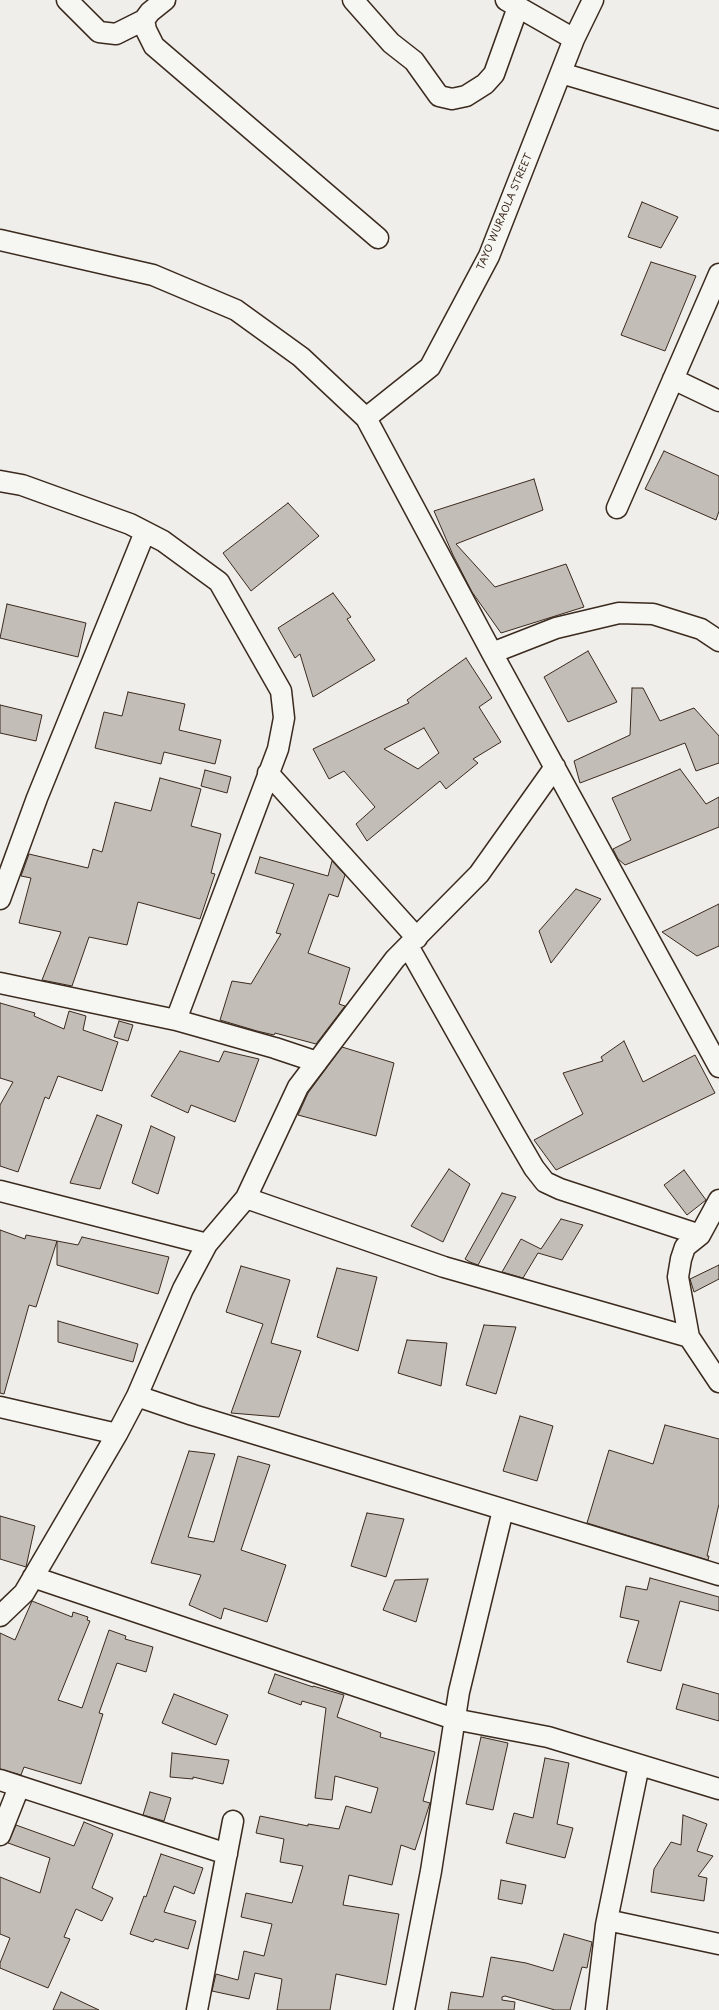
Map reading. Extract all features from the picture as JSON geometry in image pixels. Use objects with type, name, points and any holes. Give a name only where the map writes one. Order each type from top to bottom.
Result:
[{"type":"street","points":[[67,0],[99,32],[105,34],[116,34],[144,20],[150,12],[165,0]]},
{"type":"street","points":[[352,0],[391,43],[414,61],[439,96],[452,99],[466,96],[486,84],[494,74],[512,3],[574,39]]},
{"type":"street","name":"TAYO WURAOLA STREET","points":[[366,418],[430,367],[489,256],[574,39],[593,0]]},
{"type":"street","points":[[144,20],[146,30],[154,46],[378,238]]},
{"type":"street","points":[[561,73],[719,120]]},
{"type":"street","points":[[0,240],[153,275],[236,310],[301,357],[366,418],[492,653],[719,1067]]},
{"type":"street","points":[[617,508],[719,274]]},
{"type":"street","points":[[673,378],[719,401]]},
{"type":"street","points":[[0,481],[22,485],[130,524],[163,541],[219,582],[281,691],[284,718],[278,749],[176,1020]]},
{"type":"street","points":[[0,899],[37,798],[145,532]]},
{"type":"street","points":[[492,653],[556,628],[618,613],[653,614],[701,629],[719,641]]},
{"type":"street","points":[[0,1616],[24,1593],[117,1434],[137,1396],[183,1289],[207,1244],[246,1198],[298,1087],[395,959],[479,874],[555,767]]},
{"type":"street","points":[[268,773],[412,942],[520,1144],[534,1168],[545,1182],[560,1189],[700,1235]]},
{"type":"street","points":[[0,982],[176,1020],[275,1048],[317,1062]]},
{"type":"street","points":[[0,1191],[207,1244]]},
{"type":"street","points":[[246,1198],[444,1267],[689,1337]]},
{"type":"street","points":[[719,1200],[700,1235],[685,1247],[678,1277],[689,1337],[719,1382]]},
{"type":"street","points":[[137,1396],[193,1415],[719,1575]]},
{"type":"street","points":[[0,1407],[117,1434]]},
{"type":"street","points":[[404,2010],[431,1870],[454,1719],[503,1510]]},
{"type":"street","points":[[33,1577],[454,1719],[548,1737],[719,1789]]},
{"type":"street","points":[[596,2010],[608,1920],[639,1765]]},
{"type":"street","points":[[0,1780],[227,1854]]},
{"type":"street","points":[[0,1835],[18,1787]]},
{"type":"street","points":[[197,2010],[233,1821]]},
{"type":"street","points":[[608,1920],[719,1944]]},
{"type":"building","points":[[642,202],[678,217],[661,248],[628,237]]},
{"type":"building","points":[[651,262],[696,276],[665,351],[621,335]]},
{"type":"building","points":[[664,451],[719,476],[719,511],[716,520],[645,489]]},
{"type":"building","points":[[534,479],[543,510],[456,544],[495,587],[566,564],[584,607],[501,633],[472,592],[453,555],[434,511]]},
{"type":"building","points":[[288,503],[319,536],[251,591],[223,553]]},
{"type":"building","points":[[333,593],[351,617],[347,619],[375,660],[313,697],[300,654],[295,658],[278,628]]},
{"type":"building","points":[[7,604],[86,623],[78,657],[0,638]]},
{"type":"building","points":[[588,651],[617,702],[568,722],[544,677]]},
{"type":"building","points":[[466,658],[492,698],[479,707],[501,742],[473,759],[478,763],[446,789],[440,781],[367,841],[356,824],[375,807],[344,771],[329,779],[313,749],[409,703],[407,700]],"holes":[[[424,728],[439,753],[418,769],[384,749]]]},
{"type":"building","points":[[632,688],[643,688],[660,721],[694,708],[719,736],[719,763],[696,771],[685,743],[580,783],[574,761],[630,735]]},
{"type":"building","points":[[128,692],[185,704],[179,730],[221,740],[215,764],[164,752],[161,764],[95,748],[104,712],[122,716]]},
{"type":"building","points":[[0,705],[42,715],[36,741],[0,733]]},
{"type":"building","points":[[680,769],[706,804],[719,797],[719,827],[625,865],[618,859],[613,849],[631,840],[612,798]]},
{"type":"building","points":[[205,770],[231,777],[227,793],[201,786]]},
{"type":"building","points":[[160,778],[201,789],[191,826],[221,834],[211,873],[215,874],[200,919],[138,902],[127,945],[89,937],[72,986],[42,980],[61,932],[19,923],[31,878],[21,876],[29,854],[88,868],[93,849],[102,852],[115,802],[151,811]]},
{"type":"building","points":[[260,857],[328,876],[332,861],[345,875],[338,897],[329,894],[308,953],[350,968],[339,1004],[345,1006],[316,1044],[275,1033],[274,1035],[257,1031],[220,1020],[232,981],[251,984],[281,934],[276,933],[294,884],[255,873]]},
{"type":"building","points":[[576,889],[601,899],[551,963],[539,931]]},
{"type":"building","points":[[719,904],[719,946],[697,956],[662,932]]},
{"type":"building","points":[[0,1003],[35,1013],[34,1016],[64,1029],[69,1011],[86,1016],[83,1030],[118,1042],[102,1091],[58,1076],[49,1099],[45,1097],[18,1172],[0,1166],[0,1105],[13,1082],[0,1078]]},
{"type":"building","points":[[119,1021],[133,1025],[128,1041],[114,1037]]},
{"type":"building","points":[[624,1041],[643,1082],[695,1055],[715,1093],[556,1170],[534,1140],[583,1114],[563,1073],[603,1061],[601,1057]]},
{"type":"building","points":[[342,1047],[394,1063],[376,1136],[298,1115],[308,1093]]},
{"type":"building","points":[[180,1051],[219,1062],[224,1051],[259,1059],[235,1122],[191,1105],[188,1113],[151,1096]]},
{"type":"building","points":[[97,1115],[122,1125],[100,1189],[70,1183]]},
{"type":"building","points":[[151,1126],[175,1137],[158,1194],[132,1183]]},
{"type":"building","points":[[449,1169],[470,1184],[443,1242],[411,1226]]},
{"type":"building","points":[[684,1170],[706,1200],[687,1215],[664,1185]]},
{"type":"building","points":[[502,1193],[516,1197],[478,1265],[470,1262],[465,1259]]},
{"type":"building","points":[[561,1219],[583,1225],[562,1260],[538,1253],[523,1278],[502,1272],[521,1239],[541,1249]]},
{"type":"building","points":[[0,1230],[25,1239],[26,1235],[57,1241],[36,1307],[29,1305],[4,1394],[0,1393]]},
{"type":"building","points":[[82,1237],[169,1257],[158,1294],[57,1265],[57,1241],[78,1245]]},
{"type":"building","points":[[719,1265],[719,1279],[694,1292],[690,1279]]},
{"type":"building","points":[[241,1266],[290,1280],[271,1343],[301,1351],[279,1417],[231,1413],[263,1324],[226,1312]]},
{"type":"building","points":[[337,1268],[377,1277],[358,1351],[317,1337]]},
{"type":"building","points":[[58,1321],[138,1344],[133,1362],[58,1342]]},
{"type":"building","points":[[484,1325],[516,1327],[496,1394],[466,1385]]},
{"type":"building","points":[[407,1340],[447,1343],[441,1386],[398,1373]]},
{"type":"building","points":[[520,1416],[553,1426],[537,1481],[503,1471]]},
{"type":"building","points":[[665,1425],[719,1439],[719,1504],[707,1556],[709,1556],[708,1560],[587,1523],[609,1450],[653,1464]]},
{"type":"building","points":[[189,1451],[215,1454],[188,1537],[214,1542],[238,1456],[270,1465],[241,1550],[286,1565],[267,1622],[224,1608],[221,1619],[189,1605],[201,1575],[151,1563]]},
{"type":"building","points":[[367,1513],[404,1519],[386,1577],[351,1566]]},
{"type":"building","points":[[0,1516],[35,1526],[26,1567],[0,1559]]},
{"type":"building","points":[[650,1578],[719,1597],[719,1611],[680,1601],[661,1671],[627,1662],[639,1621],[620,1617],[626,1586],[647,1590]]},
{"type":"building","points":[[428,1579],[416,1622],[383,1610],[395,1580]]},
{"type":"building","points":[[32,1601],[72,1617],[73,1612],[88,1617],[87,1620],[90,1621],[58,1700],[82,1708],[109,1630],[126,1636],[125,1639],[153,1647],[146,1672],[117,1663],[99,1713],[103,1714],[81,1784],[24,1767],[21,1775],[0,1769],[0,1633],[15,1640]]},
{"type":"building","points":[[275,1674],[313,1687],[344,1695],[337,1717],[381,1733],[380,1737],[435,1752],[423,1801],[430,1803],[415,1850],[401,1845],[392,1885],[349,1875],[343,1905],[399,1914],[386,1985],[336,1974],[330,2010],[277,2010],[282,1979],[255,1973],[249,1999],[212,1991],[216,1974],[238,1980],[244,1951],[264,1956],[272,1924],[241,1917],[246,1893],[292,1903],[303,1866],[280,1862],[284,1839],[256,1833],[260,1816],[308,1826],[308,1824],[339,1829],[346,1806],[371,1813],[378,1788],[335,1776],[332,1800],[315,1798],[326,1708],[302,1701],[301,1705],[268,1693]]},
{"type":"building","points":[[683,1684],[719,1694],[719,1721],[676,1709]]},
{"type":"building","points":[[174,1694],[228,1715],[216,1745],[162,1723]]},
{"type":"building","points":[[481,1737],[508,1743],[493,1810],[466,1804]]},
{"type":"building","points":[[172,1753],[229,1760],[223,1784],[193,1777],[193,1779],[170,1777]]},
{"type":"building","points":[[545,1758],[569,1763],[557,1824],[573,1828],[565,1858],[506,1843],[514,1813],[533,1818]]},
{"type":"building","points":[[150,1792],[171,1798],[164,1821],[143,1815]]},
{"type":"building","points":[[683,1815],[707,1824],[697,1851],[713,1856],[698,1876],[707,1878],[704,1901],[651,1892],[654,1869],[671,1842],[681,1845]]},
{"type":"building","points":[[84,1822],[113,1834],[92,1888],[113,1898],[102,1921],[76,1909],[64,1937],[70,1939],[48,1988],[0,1968],[0,1963],[10,1938],[0,1934],[0,1877],[40,1893],[50,1858],[8,1843],[16,1825],[74,1846]]},
{"type":"building","points":[[161,1854],[203,1868],[194,1894],[174,1886],[164,1912],[196,1921],[188,1949],[155,1939],[153,1942],[130,1934],[144,1896],[146,1897]]},
{"type":"building","points":[[501,1880],[526,1885],[522,1904],[498,1899]]},
{"type":"building","points":[[564,1934],[592,1942],[587,1968],[582,1967],[570,2010],[555,2010],[505,1996],[502,1997],[502,2000],[515,2002],[514,2010],[448,2010],[451,1992],[483,1997],[491,1957],[526,1963],[553,1971]]},
{"type":"building","points":[[61,1992],[99,2010],[53,2010]]}]
